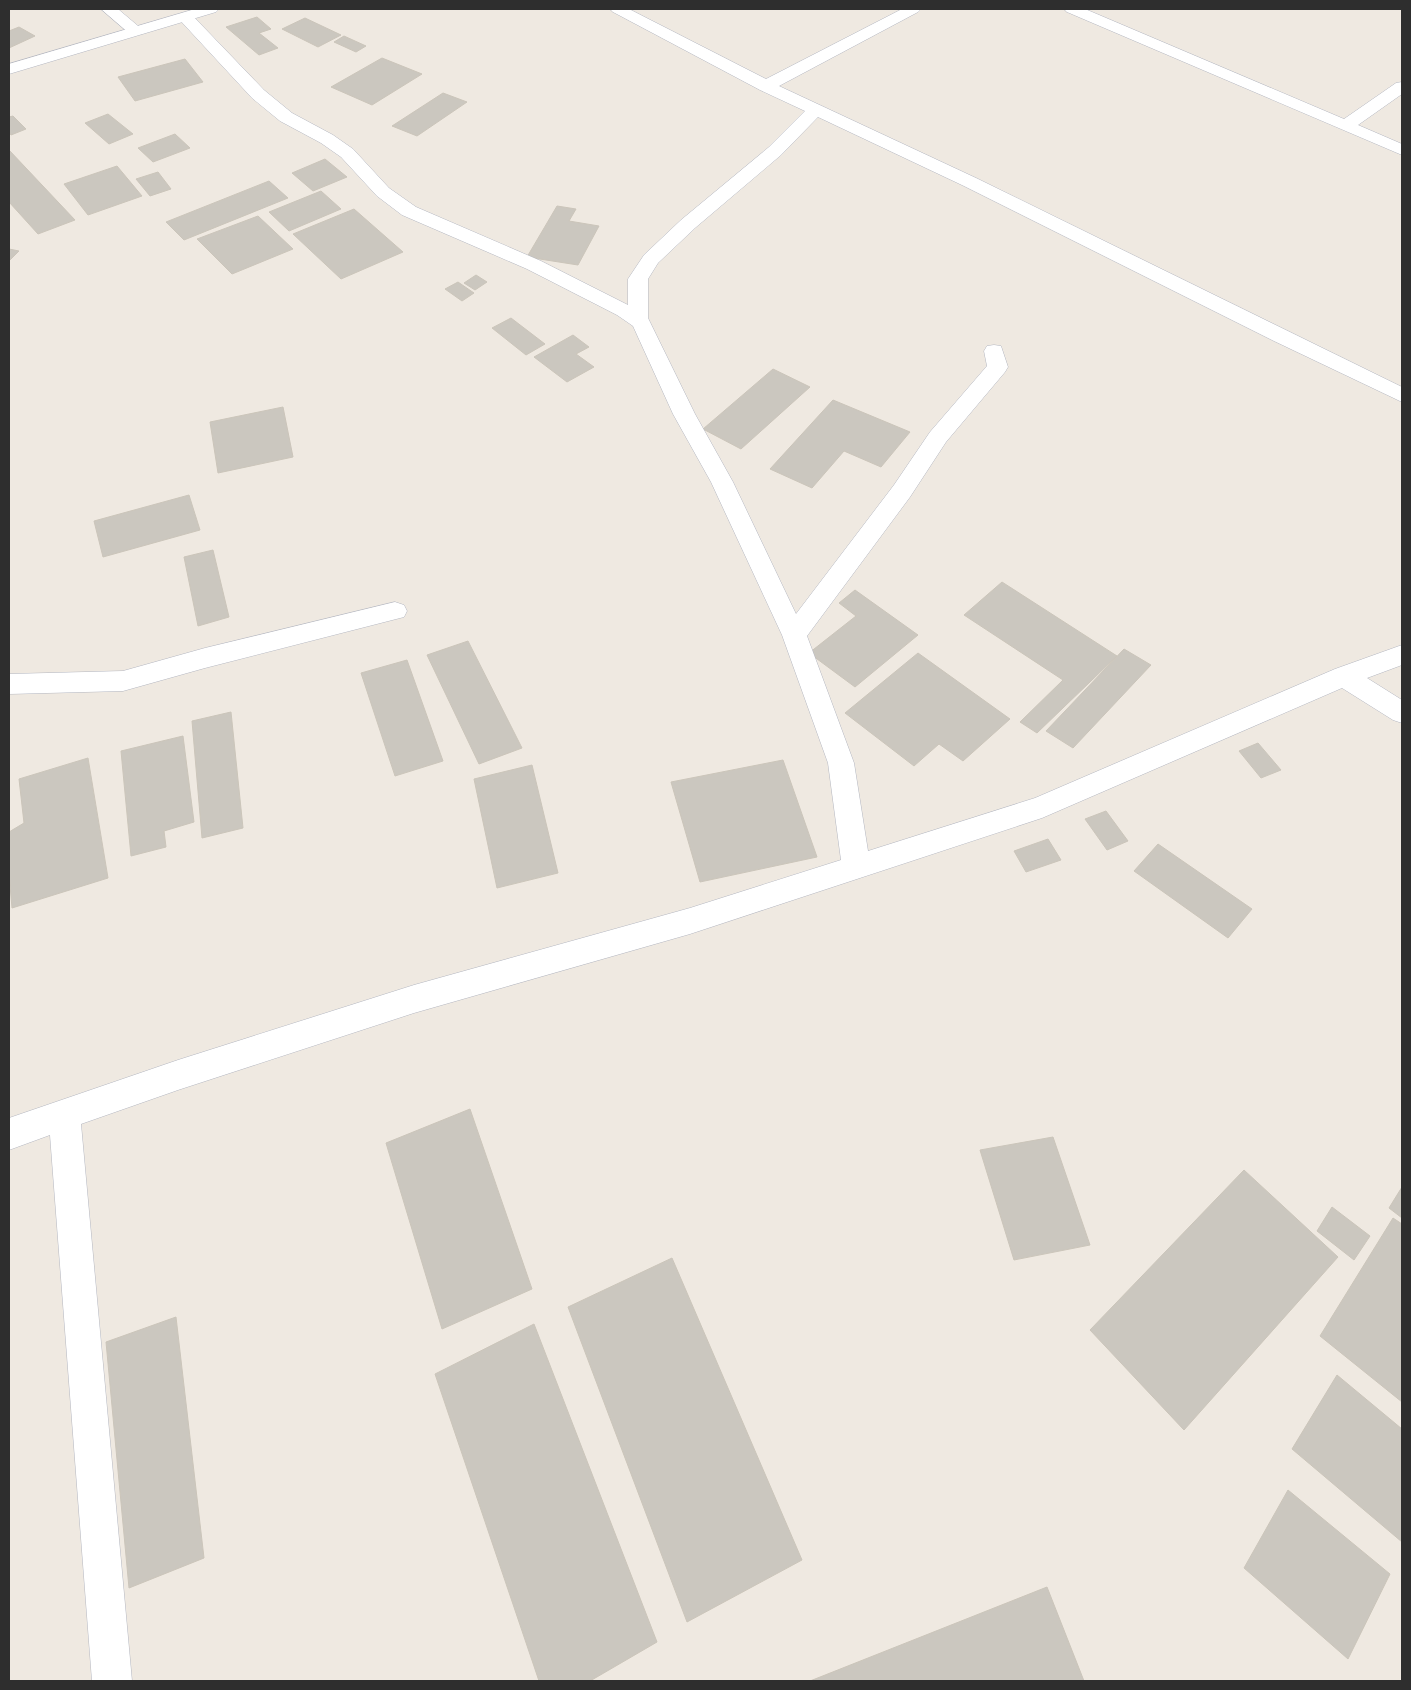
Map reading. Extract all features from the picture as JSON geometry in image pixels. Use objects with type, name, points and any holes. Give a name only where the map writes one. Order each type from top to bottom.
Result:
[{"type":"street","points":[[109,9],[136,31]]},
{"type":"street","points":[[9,69],[84,45],[211,9]]},
{"type":"street","points":[[618,9],[766,86],[970,182],[1402,395]]},
{"type":"street","points":[[766,86],[913,9]]},
{"type":"street","points":[[1072,9],[1402,150]]},
{"type":"street","points":[[185,16],[258,94],[286,117],[347,153],[383,192],[409,211],[534,265],[638,319]]},
{"type":"street","points":[[1346,126],[1402,87]]},
{"type":"street","points":[[816,109],[775,151],[688,224],[651,259],[638,279],[638,319],[684,414],[722,482],[794,635],[841,763],[856,867]]},
{"type":"street","points":[[794,635],[902,491],[938,437],[998,367],[994,351]]},
{"type":"street","points":[[9,684],[123,681],[204,658],[395,611]]},
{"type":"street","points":[[9,1134],[178,1074],[414,999],[690,921],[1042,807],[1344,676],[1402,655]]},
{"type":"street","points":[[1344,676],[1402,713]]},
{"type":"street","points":[[64,1115],[112,1681]]},
{"type":"building","points":[[257,17],[271,29],[259,33],[278,48],[259,55],[226,27]]},
{"type":"building","points":[[305,18],[341,35],[318,47],[282,29]]},
{"type":"building","points":[[19,27],[35,36],[9,48],[9,31]]},
{"type":"building","points":[[344,36],[366,46],[356,52],[334,42]]},
{"type":"building","points":[[382,58],[422,74],[372,105],[331,87]]},
{"type":"building","points":[[185,59],[203,82],[135,101],[118,77]]},
{"type":"building","points":[[443,93],[467,102],[417,136],[392,126]]},
{"type":"building","points":[[108,114],[133,134],[109,144],[85,123]]},
{"type":"building","points":[[13,116],[26,129],[11,135],[9,132],[9,117]]},
{"type":"building","points":[[175,134],[190,148],[153,162],[138,148]]},
{"type":"building","points":[[9,150],[75,220],[38,234],[9,202]]},
{"type":"building","points":[[325,159],[347,177],[313,191],[292,173]]},
{"type":"building","points":[[117,166],[142,196],[88,215],[64,184]]},
{"type":"building","points":[[158,172],[171,189],[150,196],[136,179]]},
{"type":"building","points":[[269,181],[288,198],[184,240],[166,222]]},
{"type":"building","points":[[321,191],[341,209],[289,231],[269,212]]},
{"type":"building","points":[[557,206],[576,209],[569,221],[599,226],[578,265],[527,257]]},
{"type":"building","points":[[354,209],[403,252],[341,279],[293,234]]},
{"type":"building","points":[[258,216],[293,249],[232,274],[197,239]]},
{"type":"building","points":[[9,249],[19,251],[9,261]]},
{"type":"building","points":[[476,275],[487,282],[475,290],[464,283]]},
{"type":"building","points":[[458,282],[474,293],[462,301],[445,289]]},
{"type":"building","points":[[511,318],[545,344],[526,355],[492,328]]},
{"type":"building","points":[[573,335],[589,347],[576,354],[594,367],[567,382],[534,357]]},
{"type":"building","points":[[773,369],[810,387],[741,449],[703,429]]},
{"type":"building","points":[[833,400],[910,432],[881,467],[844,451],[812,488],[770,469]]},
{"type":"building","points":[[283,407],[293,457],[218,473],[210,422]]},
{"type":"building","points":[[189,495],[200,530],[103,557],[94,521]]},
{"type":"building","points":[[213,550],[229,617],[198,626],[184,557]]},
{"type":"building","points":[[1002,582],[1117,656],[1037,733],[1020,722],[1063,680],[964,615]]},
{"type":"building","points":[[855,590],[918,635],[855,687],[809,653],[856,616],[839,603]]},
{"type":"building","points":[[468,641],[522,748],[479,764],[427,655]]},
{"type":"building","points":[[1124,649],[1151,665],[1073,748],[1046,731]]},
{"type":"building","points":[[918,653],[1010,719],[963,761],[939,744],[914,766],[845,713]]},
{"type":"building","points":[[407,660],[443,761],[395,776],[361,673]]},
{"type":"building","points":[[231,712],[243,828],[202,838],[192,721]]},
{"type":"building","points":[[183,736],[194,822],[164,831],[166,847],[131,856],[121,751]]},
{"type":"building","points":[[1258,743],[1281,770],[1261,778],[1239,751]]},
{"type":"building","points":[[88,758],[108,878],[12,908],[9,874],[9,832],[24,823],[19,779]]},
{"type":"building","points":[[783,760],[817,857],[700,882],[671,782]]},
{"type":"building","points":[[532,765],[558,873],[497,888],[474,779]]},
{"type":"building","points":[[1106,811],[1128,841],[1107,850],[1085,819]]},
{"type":"building","points":[[1048,839],[1061,860],[1026,872],[1014,851]]},
{"type":"building","points":[[1158,844],[1252,909],[1228,938],[1134,871]]},
{"type":"building","points":[[470,1109],[532,1289],[442,1329],[386,1143]]},
{"type":"building","points":[[1053,1137],[1090,1245],[1014,1260],[980,1150]]},
{"type":"building","points":[[1244,1170],[1338,1257],[1184,1430],[1090,1330]]},
{"type":"building","points":[[1402,1187],[1402,1218],[1389,1208]]},
{"type":"building","points":[[1332,1207],[1370,1236],[1354,1260],[1317,1231]]},
{"type":"building","points":[[1393,1218],[1402,1224],[1402,1402],[1320,1336]]},
{"type":"building","points":[[672,1258],[802,1560],[687,1622],[568,1307]]},
{"type":"building","points":[[176,1317],[204,1558],[129,1588],[106,1342]]},
{"type":"building","points":[[534,1324],[657,1642],[590,1681],[539,1681],[435,1374]]},
{"type":"building","points":[[1337,1375],[1402,1429],[1402,1542],[1292,1449]]},
{"type":"building","points":[[1288,1490],[1390,1574],[1348,1659],[1244,1568]]},
{"type":"building","points":[[1047,1587],[1084,1681],[810,1681]]}]
